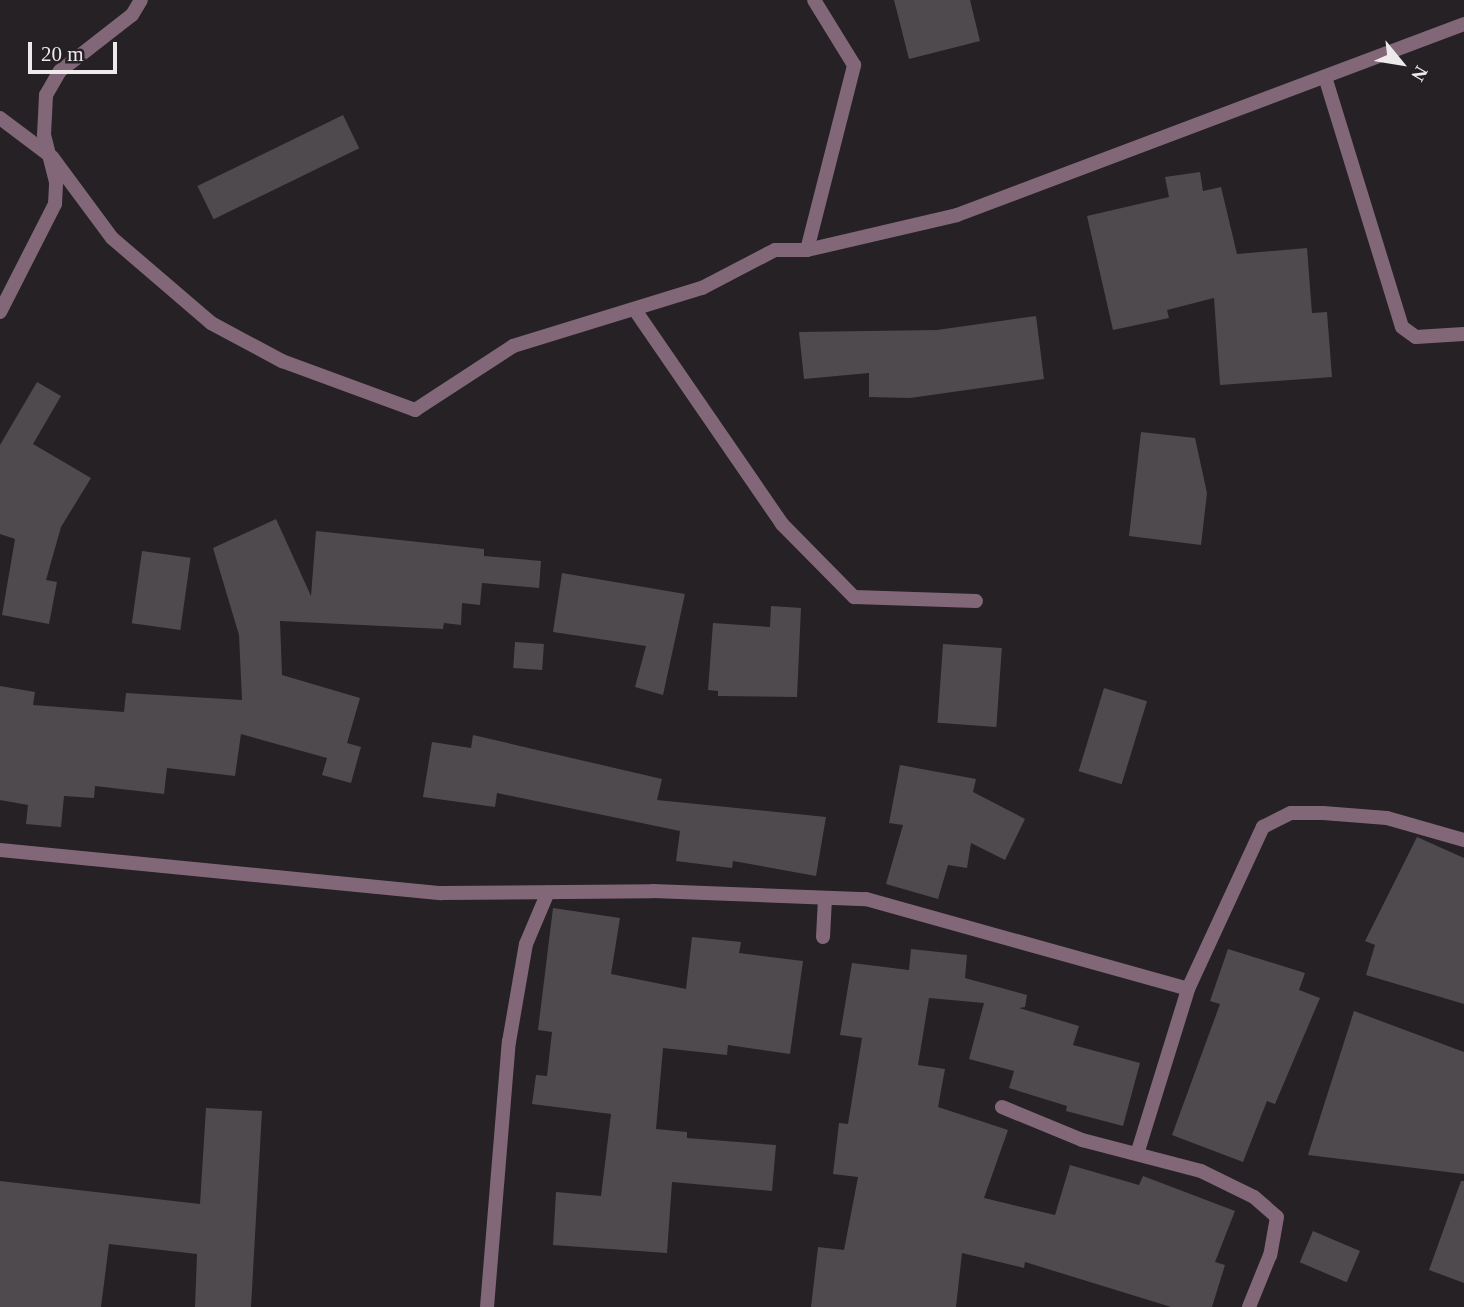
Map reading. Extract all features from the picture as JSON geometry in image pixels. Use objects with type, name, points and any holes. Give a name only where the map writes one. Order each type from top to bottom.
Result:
[{"type":"street","points":[[0,312],[55,204],[52,157],[44,135],[46,95],[60,71],[132,15],[141,0]]},
{"type":"street","points":[[807,250],[854,65],[814,0]]},
{"type":"street","points":[[0,118],[52,157],[112,238],[211,323],[282,361],[415,410],[513,346],[702,288],[775,250],[807,250],[957,215],[1190,125],[1326,80],[1464,24]]},
{"type":"street","points":[[1326,80],[1402,327],[1424,338],[1464,334]]},
{"type":"street","points":[[635,310],[782,524],[854,597],[976,601]]},
{"type":"street","points":[[1138,1151],[1188,989],[1263,827],[1290,813],[1323,813],[1387,818],[1464,840]]},
{"type":"street","points":[[0,850],[441,893],[548,892],[866,899],[1188,989]]},
{"type":"street","points":[[487,1307],[509,1042],[526,944],[548,892]]},
{"type":"street","points":[[823,937],[825,898]]},
{"type":"street","points":[[1002,1107],[1082,1140],[1138,1151],[1201,1171],[1254,1197],[1277,1217],[1270,1255],[1249,1307]]},
{"type":"building","points":[[894,0],[970,0],[980,41],[909,59]]},
{"type":"building","points":[[343,115],[359,148],[214,219],[197,186]]},
{"type":"building","points":[[1200,172],[1203,191],[1221,187],[1237,254],[1307,248],[1312,313],[1327,312],[1332,377],[1220,385],[1214,298],[1167,310],[1169,318],[1113,330],[1087,216],[1169,197],[1165,177]]},
{"type":"building","points":[[1036,316],[1044,379],[910,398],[869,397],[869,373],[804,379],[799,332],[937,330]]},
{"type":"building","points":[[37,382],[61,396],[33,444],[91,478],[61,527],[46,580],[57,582],[49,624],[2,615],[15,539],[0,534],[0,445]]},
{"type":"building","points":[[1141,432],[1195,438],[1207,493],[1201,545],[1129,536]]},
{"type":"building","points":[[276,519],[311,596],[316,531],[484,549],[484,556],[541,561],[539,588],[482,583],[480,605],[462,603],[461,625],[444,623],[443,629],[280,621],[282,675],[360,698],[347,743],[361,747],[351,783],[322,775],[327,758],[241,734],[235,776],[167,768],[164,794],[95,786],[94,798],[64,796],[61,827],[26,824],[28,805],[0,800],[0,686],[35,692],[33,705],[124,712],[126,693],[242,700],[239,635],[213,548]]},
{"type":"building","points":[[142,551],[191,558],[180,630],[132,623]]},
{"type":"building","points":[[562,573],[685,594],[663,695],[635,687],[646,646],[553,632]]},
{"type":"building","points":[[771,606],[801,608],[797,697],[718,696],[718,691],[708,690],[713,623],[770,627]]},
{"type":"building","points":[[515,642],[544,644],[542,670],[513,668]]},
{"type":"building","points":[[943,644],[1002,648],[996,727],[937,723]]},
{"type":"building","points":[[1104,688],[1147,701],[1122,784],[1079,771]]},
{"type":"building","points":[[473,735],[662,779],[657,800],[826,817],[816,876],[733,861],[732,868],[676,861],[680,831],[497,793],[495,807],[423,797],[432,742],[471,748]]},
{"type":"building","points":[[900,765],[976,779],[973,792],[1025,819],[1005,860],[971,843],[967,868],[948,865],[938,899],[886,884],[903,825],[889,823]]},
{"type":"building","points":[[1417,837],[1464,858],[1464,1004],[1366,975],[1375,945],[1365,941]]},
{"type":"building","points":[[553,908],[620,918],[611,974],[686,989],[692,937],[741,942],[739,953],[803,961],[790,1054],[728,1045],[727,1055],[663,1048],[656,1129],[687,1132],[687,1138],[776,1145],[772,1191],[672,1182],[667,1253],[553,1245],[556,1192],[601,1196],[611,1114],[532,1104],[536,1075],[547,1076],[552,1032],[538,1030]]},
{"type":"building","points":[[911,949],[967,955],[965,978],[1027,995],[1025,1007],[1019,1008],[1079,1026],[1073,1045],[1140,1063],[1123,1126],[1066,1111],[1067,1106],[1009,1088],[1014,1071],[969,1059],[984,1003],[929,998],[918,1065],[945,1069],[938,1107],[1008,1130],[984,1198],[1055,1215],[1070,1165],[1139,1185],[1143,1176],[1235,1211],[1215,1262],[1225,1265],[1212,1307],[1171,1307],[1025,1262],[1024,1268],[962,1253],[956,1307],[811,1307],[818,1247],[844,1250],[858,1177],[833,1174],[839,1123],[848,1124],[862,1038],[840,1035],[852,963],[909,970]]},
{"type":"building","points":[[1228,949],[1305,973],[1299,990],[1320,998],[1275,1104],[1267,1101],[1243,1162],[1172,1135],[1220,1004],[1210,1001]]},
{"type":"building","points":[[1354,1011],[1464,1052],[1464,1174],[1308,1155]]},
{"type":"building","points":[[206,1108],[262,1111],[251,1307],[195,1307],[197,1254],[109,1244],[101,1307],[0,1307],[0,1181],[200,1204]]},
{"type":"building","points":[[1461,1181],[1464,1181],[1464,1283],[1429,1270]]},
{"type":"building","points":[[1313,1231],[1360,1251],[1347,1282],[1300,1262]]}]
